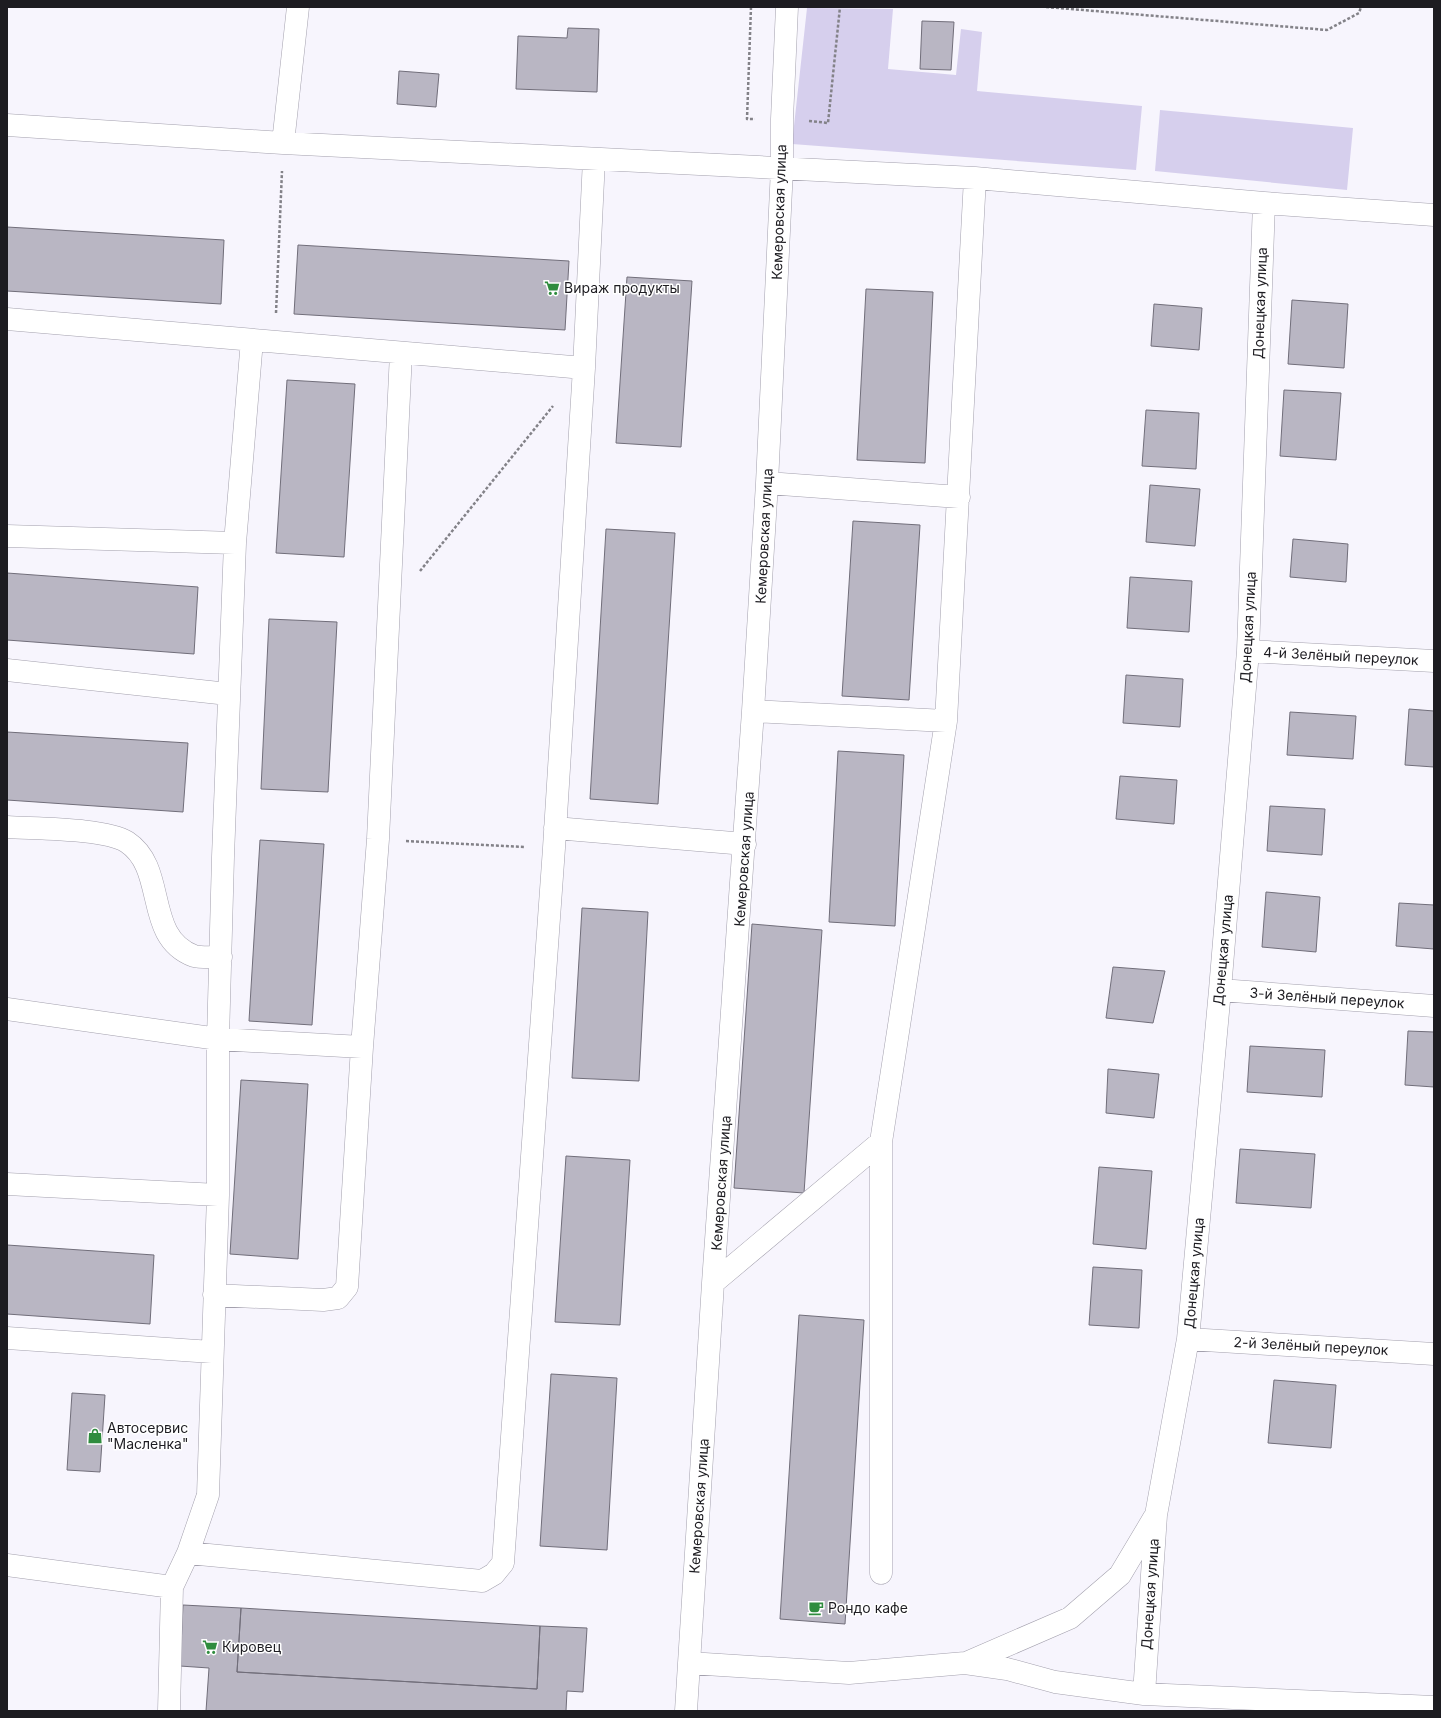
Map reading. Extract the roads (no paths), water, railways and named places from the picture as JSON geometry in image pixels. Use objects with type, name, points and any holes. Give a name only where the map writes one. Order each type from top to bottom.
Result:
[{"type":"street","points":[[283,143],[298,7]]},
{"type":"street","name":"Кемеровская улица","points":[[686,1711],[713,1283],[745,844],[767,483],[782,168],[782,119],[787,7]]},
{"type":"street","points":[[7,125],[283,143],[975,178],[1264,203],[1434,215]]},
{"type":"street","points":[[188,1553],[482,1581],[494,1574],[503,1563],[555,838],[584,368],[594,159]]},
{"type":"street","points":[[881,1573],[881,1142],[946,721],[975,178]]},
{"type":"street","name":"Донецкая улица","points":[[1144,1694],[1156,1515],[1188,1339],[1220,990],[1248,652],[1264,203]]},
{"type":"street","points":[[7,319],[401,354],[584,368]]},
{"type":"street","points":[[169,1711],[172,1588],[188,1553],[208,1495],[218,1195],[218,1039],[228,694],[235,543],[252,340]]},
{"type":"street","points":[[214,1295],[323,1300],[338,1298],[347,1287],[362,1047],[378,839],[401,354]]},
{"type":"street","points":[[767,483],[959,497]]},
{"type":"street","points":[[7,536],[235,543]]},
{"type":"street","name":"4-й Зелёный переулок","points":[[1248,652],[1434,661]]},
{"type":"street","points":[[7,670],[228,694]]},
{"type":"street","points":[[753,711],[946,721]]},
{"type":"street","points":[[7,827],[107,834],[127,842],[142,856],[149,871],[163,928],[176,946],[195,956],[221,957]]},
{"type":"street","points":[[555,838],[745,844]]},
{"type":"street","name":"3-й Зелёный переулок","points":[[1220,990],[1434,1006]]},
{"type":"street","points":[[7,1009],[218,1039],[362,1047]]},
{"type":"street","points":[[713,1283],[881,1142]]},
{"type":"street","points":[[7,1184],[218,1195]]},
{"type":"street","points":[[7,1338],[212,1352]]},
{"type":"street","name":"2-й Зелёный переулок","points":[[1188,1339],[1434,1354]]},
{"type":"street","points":[[965,1664],[1070,1618],[1120,1575],[1156,1515]]},
{"type":"street","points":[[7,1565],[172,1588]]},
{"type":"street","points":[[690,1663],[849,1673],[965,1664],[1007,1669],[1055,1682],[1144,1694],[1434,1707]]},
{"type":"place","name":"Вираж продукты","points":[[552,288]]},
{"type":"place","name":"Автосервис \"Масленка\"","points":[[95,1436]]},
{"type":"place","name":"Рондо кафе","points":[[816,1608]]},
{"type":"place","name":"Кировец","points":[[210,1647]]}]
